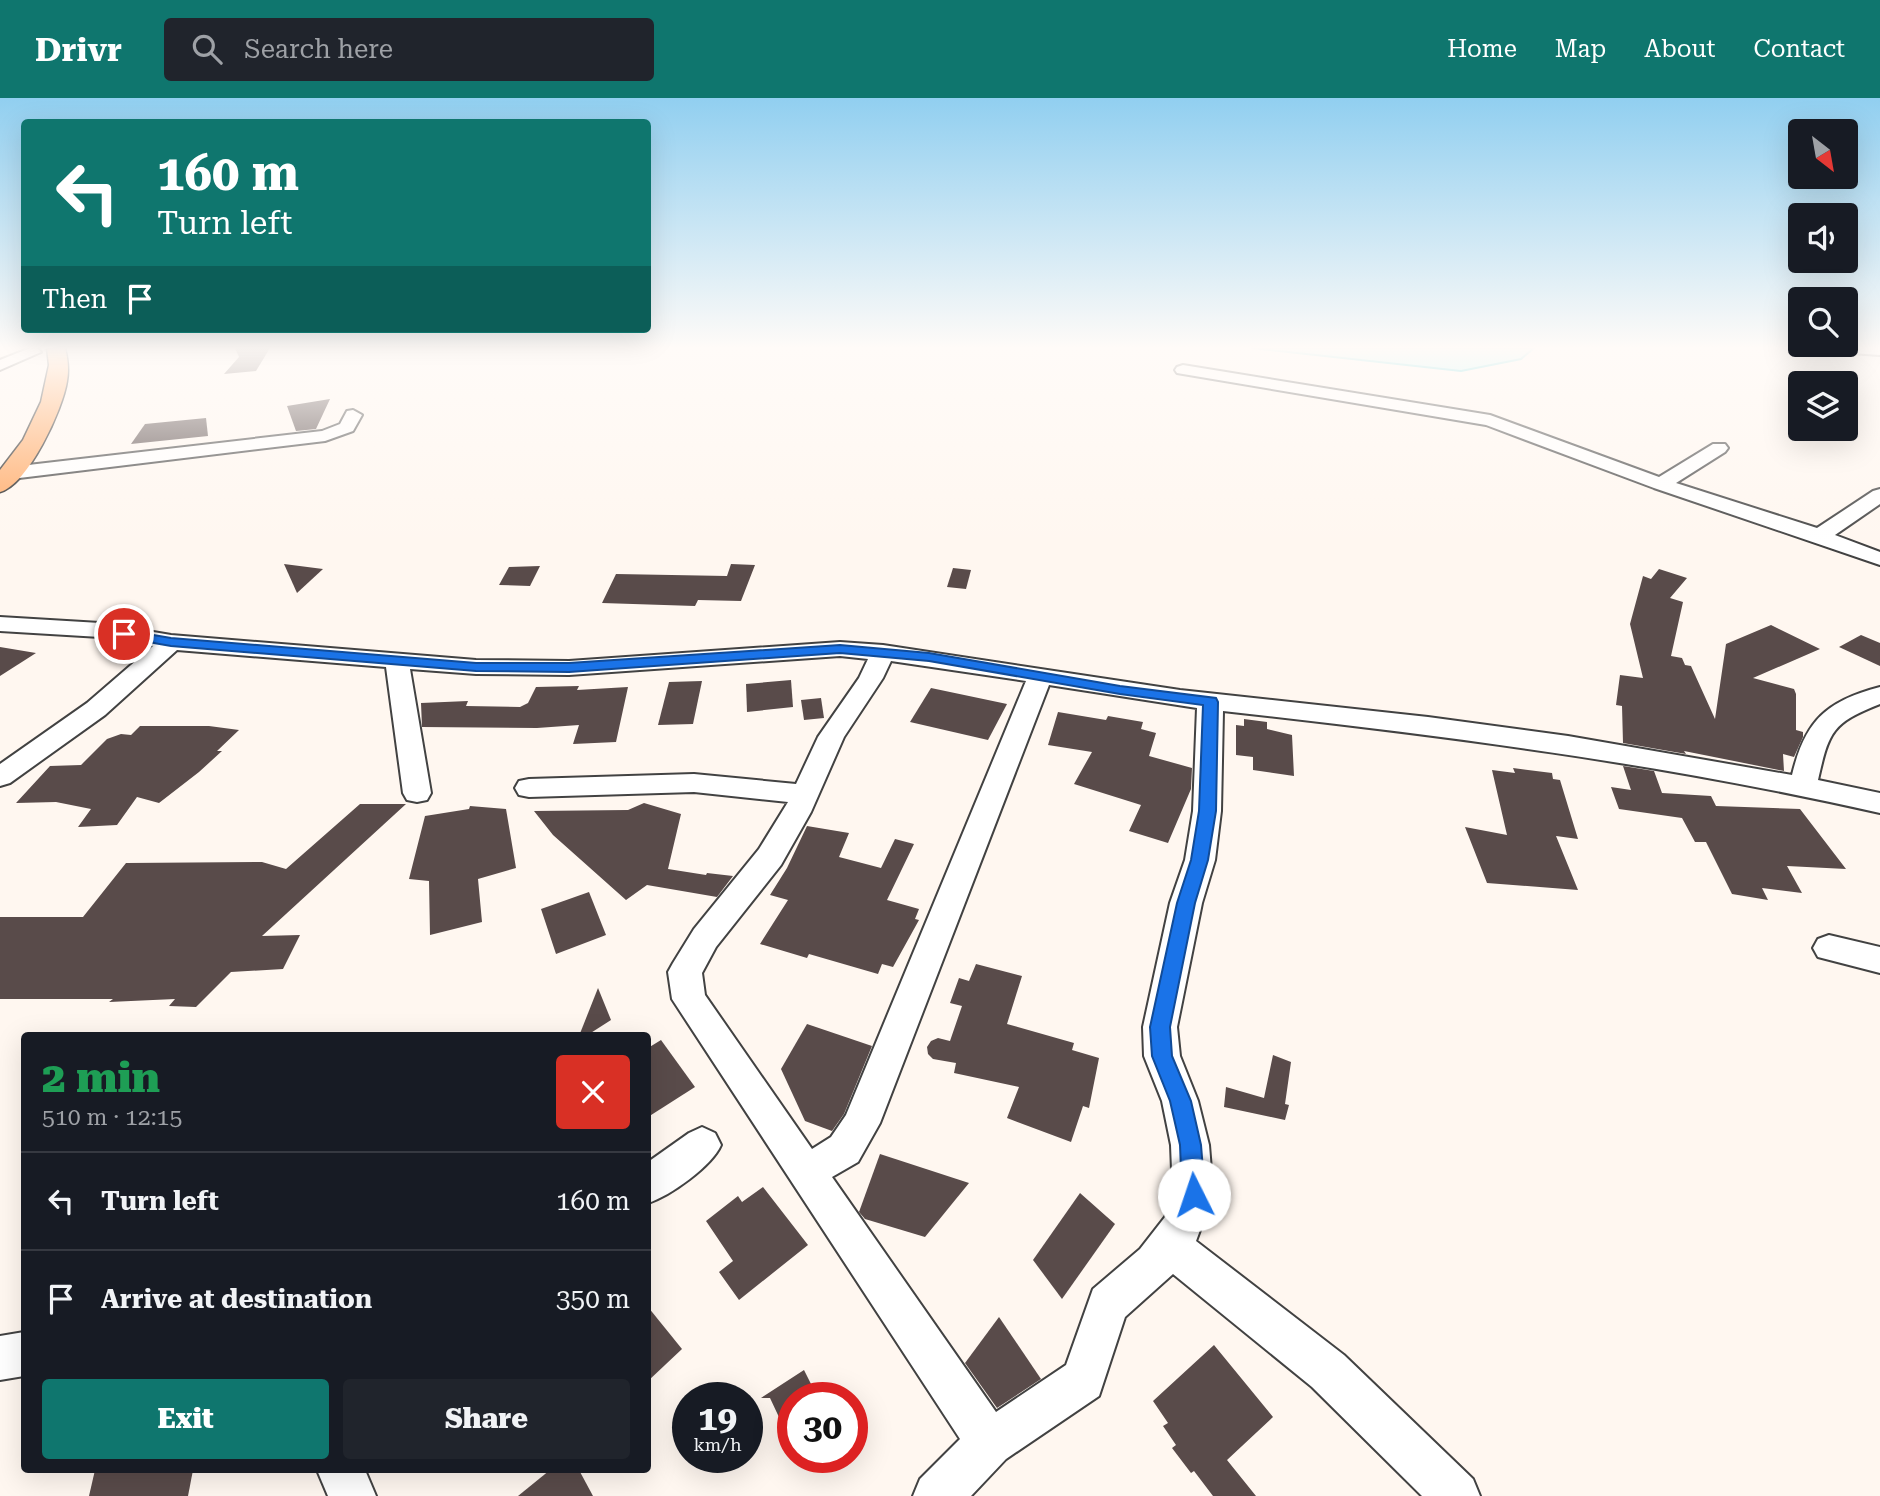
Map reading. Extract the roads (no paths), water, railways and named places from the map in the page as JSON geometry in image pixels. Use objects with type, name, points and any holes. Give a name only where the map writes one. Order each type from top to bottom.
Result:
[{"type":"main road","points":[[4,473],[30,413]]},
{"type":"main road","points":[[4,473],[47,413]]},
{"type":"street","points":[[1448,413],[1490,420],[1661,484],[1820,536],[1880,559]]},
{"type":"street","points":[[4,473],[325,436],[347,427],[353,415]]},
{"type":"street","points":[[1661,484],[1718,448]]},
{"type":"street","points":[[1820,536],[1880,495]]},
{"type":"street","points":[[0,624],[100,630],[171,642],[476,667],[569,668],[840,649],[883,652],[1210,702],[1520,738],[1803,786],[1880,803]]},
{"type":"street","points":[[0,777],[96,709],[171,642]]},
{"type":"street","points":[[883,652],[872,678],[831,737],[806,794],[770,857],[705,938],[685,972],[690,999],[990,1443]]},
{"type":"street","points":[[397,660],[417,793]]},
{"type":"street","points":[[804,1170],[828,1161],[848,1149],[861,1122],[1040,677]]},
{"type":"street","points":[[1803,786],[1815,738],[1828,717],[1873,701]]},
{"type":"street","points":[[937,1496],[990,1443],[1083,1380],[1108,1304],[1155,1264],[1181,1229],[1194,1195],[1190,1145],[1180,1101],[1162,1056],[1160,1027],[1186,903],[1202,848],[1208,811],[1210,702]]},
{"type":"street","points":[[529,788],[694,783],[806,794]]},
{"type":"street","points":[[1829,948],[1880,960]]},
{"type":"street","points":[[651,1183],[702,1145]]},
{"type":"street","points":[[1169,1245],[1328,1371],[1456,1496]]},
{"type":"street","points":[[0,1358],[21,1354]]},
{"type":"street","points":[[342,1473],[352,1496]]}]
